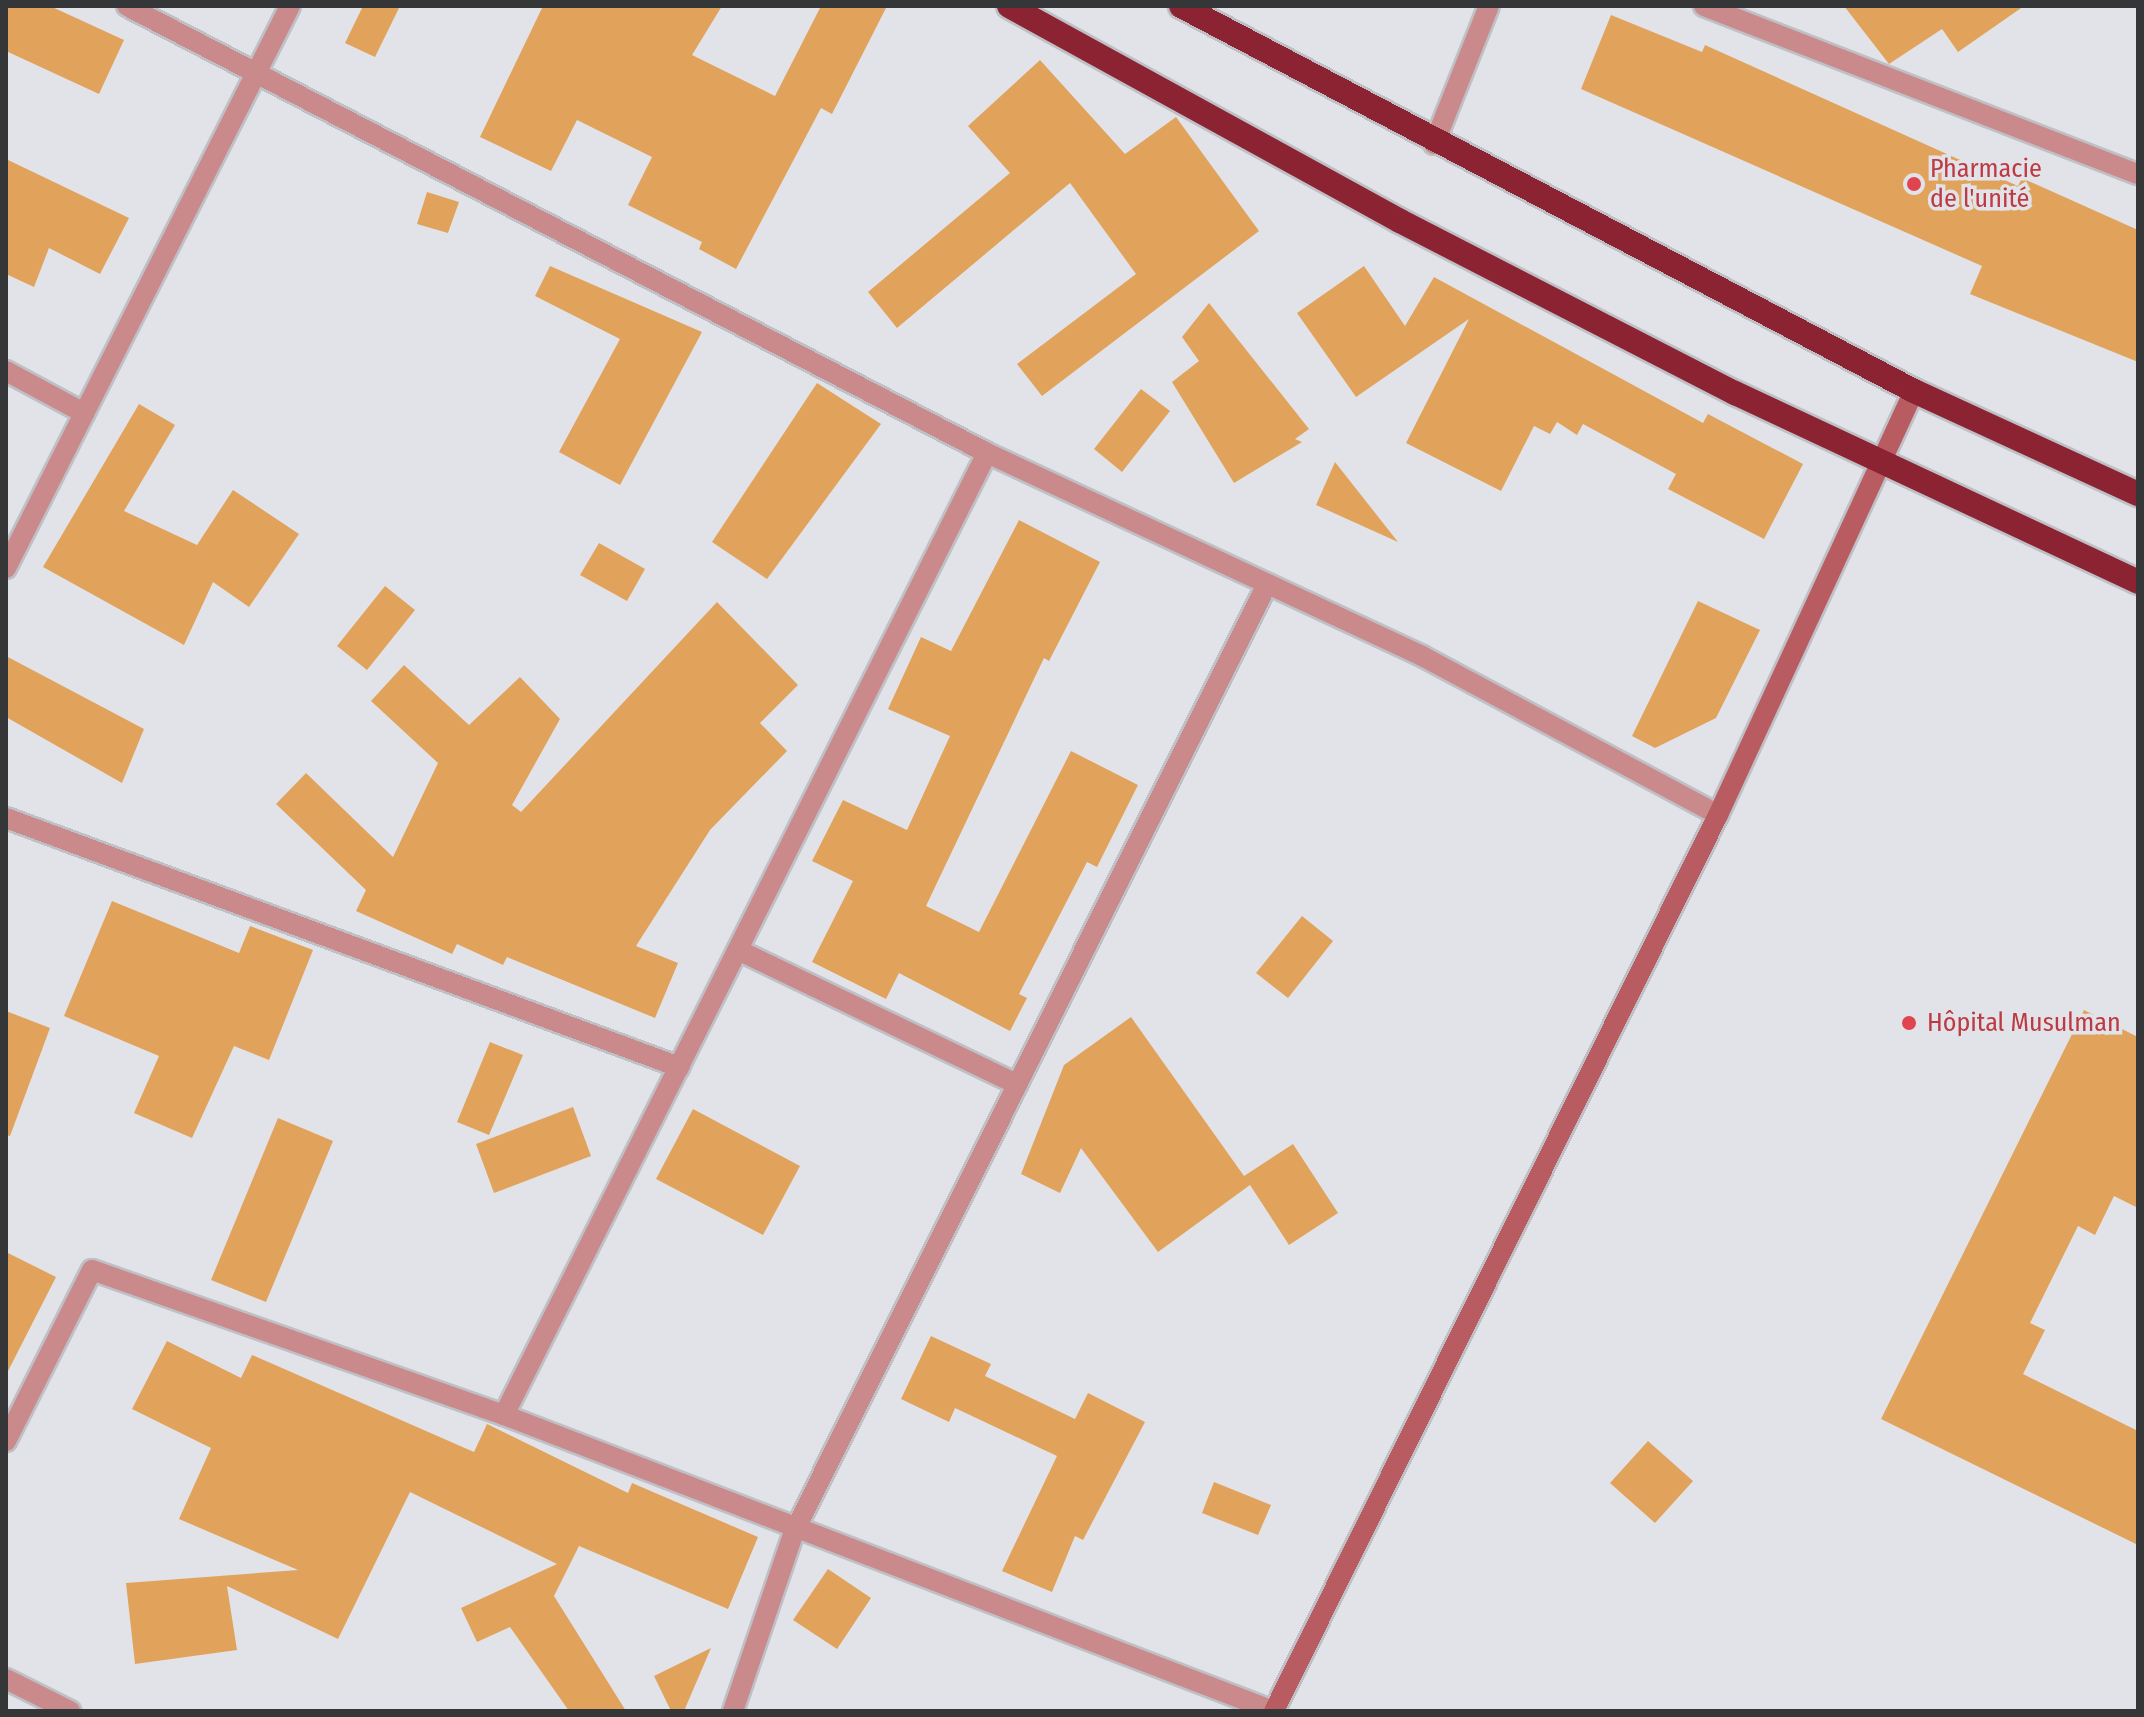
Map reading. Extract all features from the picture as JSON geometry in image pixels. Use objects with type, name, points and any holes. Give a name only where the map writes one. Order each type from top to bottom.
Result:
[{"type":"highway","points":[[1009,6],[1400,221],[1876,460],[2138,582]]},
{"type":"highway","points":[[1181,6],[1434,144],[1914,391],[2138,494]]},
{"type":"street","points":[[127,6],[255,76],[987,453],[1422,656],[1718,815]]},
{"type":"street","points":[[6,568],[290,6]]},
{"type":"street","points":[[1434,144],[1489,6]]},
{"type":"street","points":[[1704,6],[2138,174]]},
{"type":"street","points":[[6,371],[84,413]]},
{"type":"street","points":[[6,1441],[92,1270],[504,1415],[794,1532],[1274,1711],[1718,815],[1876,460],[1914,391]]},
{"type":"street","points":[[504,1415],[987,453]]},
{"type":"street","points":[[733,1711],[794,1532],[1267,584]]},
{"type":"street","points":[[6,818],[679,1067]]},
{"type":"street","points":[[738,950],[1017,1084]]},
{"type":"street","points":[[6,1679],[70,1711]]},
{"type":"building","points":[[6,6],[50,6],[124,40],[99,94],[6,51]]},
{"type":"building","points":[[363,6],[400,6],[375,57],[345,43]]},
{"type":"building","points":[[543,6],[722,6],[692,55],[775,96],[821,6],[887,6],[832,114],[821,108],[736,269],[699,249],[702,242],[628,205],[652,157],[577,120],[551,171],[480,137]]},
{"type":"building","points":[[1844,6],[2024,6],[1958,52],[1942,29],[1889,64]]},
{"type":"building","points":[[1611,15],[1702,52],[1705,45],[2018,186],[2022,178],[2138,230],[2138,362],[1970,294],[1982,266],[1581,89]]},
{"type":"building","points":[[1040,60],[1125,154],[1176,117],[1259,231],[1042,396],[1017,364],[1136,274],[1070,183],[897,328],[868,292],[1010,173],[968,126]]},
{"type":"building","points":[[6,159],[129,218],[100,274],[49,248],[34,287],[6,274]]},
{"type":"building","points":[[427,192],[459,202],[448,233],[417,224]]},
{"type":"building","points":[[550,266],[702,332],[620,485],[559,452],[620,339],[535,296]]},
{"type":"building","points":[[1364,266],[1405,326],[1434,277],[1703,423],[1708,414],[1803,464],[1764,539],[1668,489],[1676,474],[1583,424],[1577,435],[1557,422],[1550,434],[1534,426],[1501,491],[1406,443],[1469,319],[1356,397],[1297,313]]},
{"type":"building","points":[[1209,303],[1309,429],[1295,439],[1302,442],[1234,483],[1172,382],[1199,361],[1182,337]]},
{"type":"building","points":[[817,383],[881,424],[767,579],[712,542]]},
{"type":"building","points":[[1141,389],[1170,411],[1122,472],[1094,449]]},
{"type":"building","points":[[139,404],[175,425],[124,511],[197,545],[233,490],[299,534],[249,607],[213,582],[184,645],[43,567]]},
{"type":"building","points":[[1335,462],[1398,542],[1316,505]]},
{"type":"building","points":[[1019,520],[1100,562],[1049,661],[1044,658],[926,906],[979,932],[1071,751],[1138,785],[1097,867],[1087,862],[1019,994],[1027,998],[1010,1031],[899,973],[886,999],[812,962],[853,881],[812,861],[843,800],[907,830],[950,736],[888,709],[921,637],[951,651]]},
{"type":"building","points":[[599,543],[645,569],[627,601],[580,575]]},
{"type":"building","points":[[385,586],[415,610],[367,670],[337,646]]},
{"type":"building","points":[[1698,601],[1760,630],[1716,718],[1655,748],[1632,736]]},
{"type":"building","points":[[717,602],[798,685],[760,723],[787,751],[710,830],[636,946],[678,963],[655,1018],[507,957],[503,965],[457,944],[452,954],[356,911],[366,890],[276,804],[306,773],[393,857],[438,763],[371,701],[404,665],[469,725],[520,677],[560,719],[512,805],[521,812]]},
{"type":"building","points":[[6,656],[144,729],[122,783],[6,717]]},
{"type":"building","points":[[112,901],[239,953],[250,926],[313,950],[269,1060],[234,1046],[192,1138],[134,1113],[159,1056],[64,1016]]},
{"type":"building","points":[[1302,916],[1333,941],[1288,998],[1256,973]]},
{"type":"building","points":[[2084,1010],[2138,1037],[2138,1208],[2114,1196],[2095,1235],[2078,1226],[2030,1323],[2045,1330],[2023,1374],[2138,1431],[2138,1545],[1881,1419]]},
{"type":"building","points":[[6,1011],[50,1028],[10,1136],[6,1135]]},
{"type":"building","points":[[1131,1017],[1244,1176],[1293,1144],[1338,1213],[1289,1245],[1250,1185],[1158,1252],[1081,1148],[1060,1193],[1021,1174],[1064,1065]]},
{"type":"building","points":[[490,1042],[523,1055],[489,1135],[457,1122]]},
{"type":"building","points":[[573,1107],[591,1156],[494,1193],[476,1144]]},
{"type":"building","points":[[693,1109],[800,1166],[763,1235],[656,1179]]},
{"type":"building","points":[[278,1118],[333,1141],[266,1302],[211,1280]]},
{"type":"building","points":[[6,1252],[56,1277],[6,1375]]},
{"type":"building","points":[[931,1336],[991,1364],[985,1376],[1075,1419],[1088,1393],[1145,1422],[1083,1540],[1075,1536],[1052,1592],[1002,1571],[1057,1456],[955,1408],[949,1422],[901,1399]]},
{"type":"building","points":[[167,1341],[241,1378],[252,1355],[474,1452],[487,1424],[628,1493],[632,1483],[758,1537],[728,1609],[579,1546],[554,1596],[626,1711],[569,1711],[510,1627],[477,1642],[461,1608],[557,1564],[410,1492],[338,1639],[227,1586],[237,1650],[135,1664],[126,1583],[298,1570],[179,1519],[211,1448],[132,1409]]},
{"type":"building","points":[[1648,1441],[1693,1481],[1655,1523],[1610,1483]]},
{"type":"building","points":[[1214,1482],[1271,1505],[1258,1535],[1202,1513]]},
{"type":"building","points":[[828,1569],[871,1598],[837,1649],[793,1620]]},
{"type":"building","points":[[711,1648],[684,1711],[671,1711],[654,1676]]},
{"type":"place","name":"Pharmacie de l'unité","points":[[1914,184]]},
{"type":"place","name":"Hôpital Musulman","points":[[1909,1023]]}]
